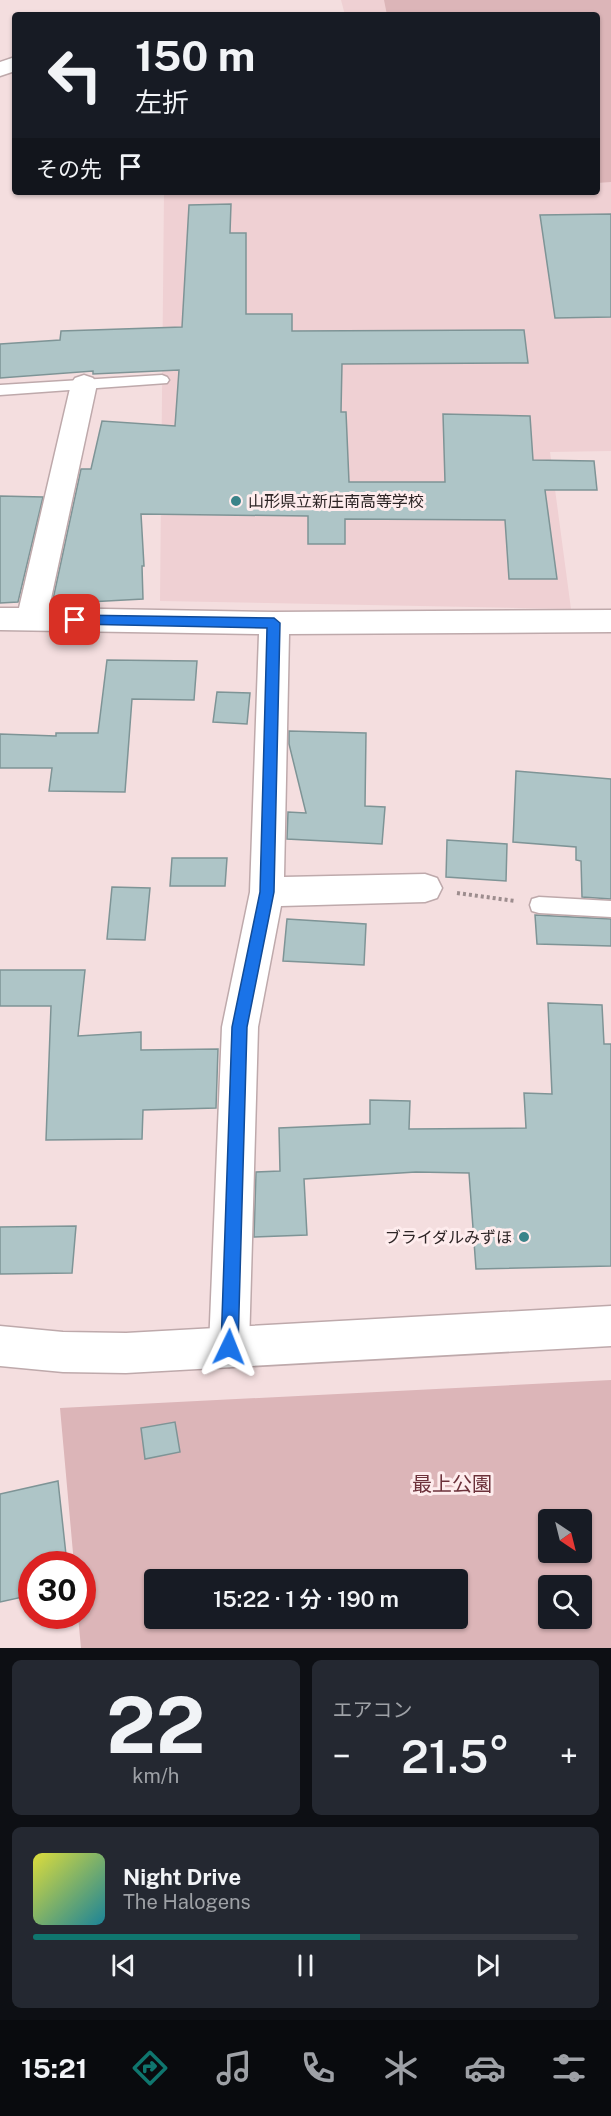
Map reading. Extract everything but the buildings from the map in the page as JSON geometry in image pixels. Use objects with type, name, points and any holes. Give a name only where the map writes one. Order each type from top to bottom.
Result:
[{"type":"street","points":[[31,619],[48,552],[84,384]]},
{"type":"street","points":[[0,619],[274,623],[611,621]]},
{"type":"street","points":[[229,1347],[240,1027],[267,892],[274,623]]},
{"type":"street","points":[[267,892],[425,888]]},
{"type":"street","points":[[0,1346],[63,1353],[126,1353],[611,1326]]},
{"type":"lane","points":[[0,390],[162,380]]},
{"type":"lane","points":[[539,905],[611,909]]},
{"type":"path","points":[[425,888],[539,905]]},
{"type":"shaded area","name":"山形県立新庄南高等学校","points":[[341,0],[611,0],[611,451],[550,452],[571,609],[160,601],[164,195],[600,195],[600,12],[344,12]]},
{"type":"green space","points":[[384,0],[611,0],[611,182],[600,183],[600,12],[386,12]]},
{"type":"green space","name":"最上公園","points":[[611,1380],[611,1648],[81,1648],[79,1629],[96,1629],[96,1551],[73,1551],[60,1408]]},
{"type":"place","name":"山形県立新庄南高等学校","points":[[236,501]]},
{"type":"place","name":"ブライダルみずほ","points":[[524,1237]]},
{"type":"route","points":[[75,620],[274,623],[267,892],[240,1027],[229,1347]]}]
